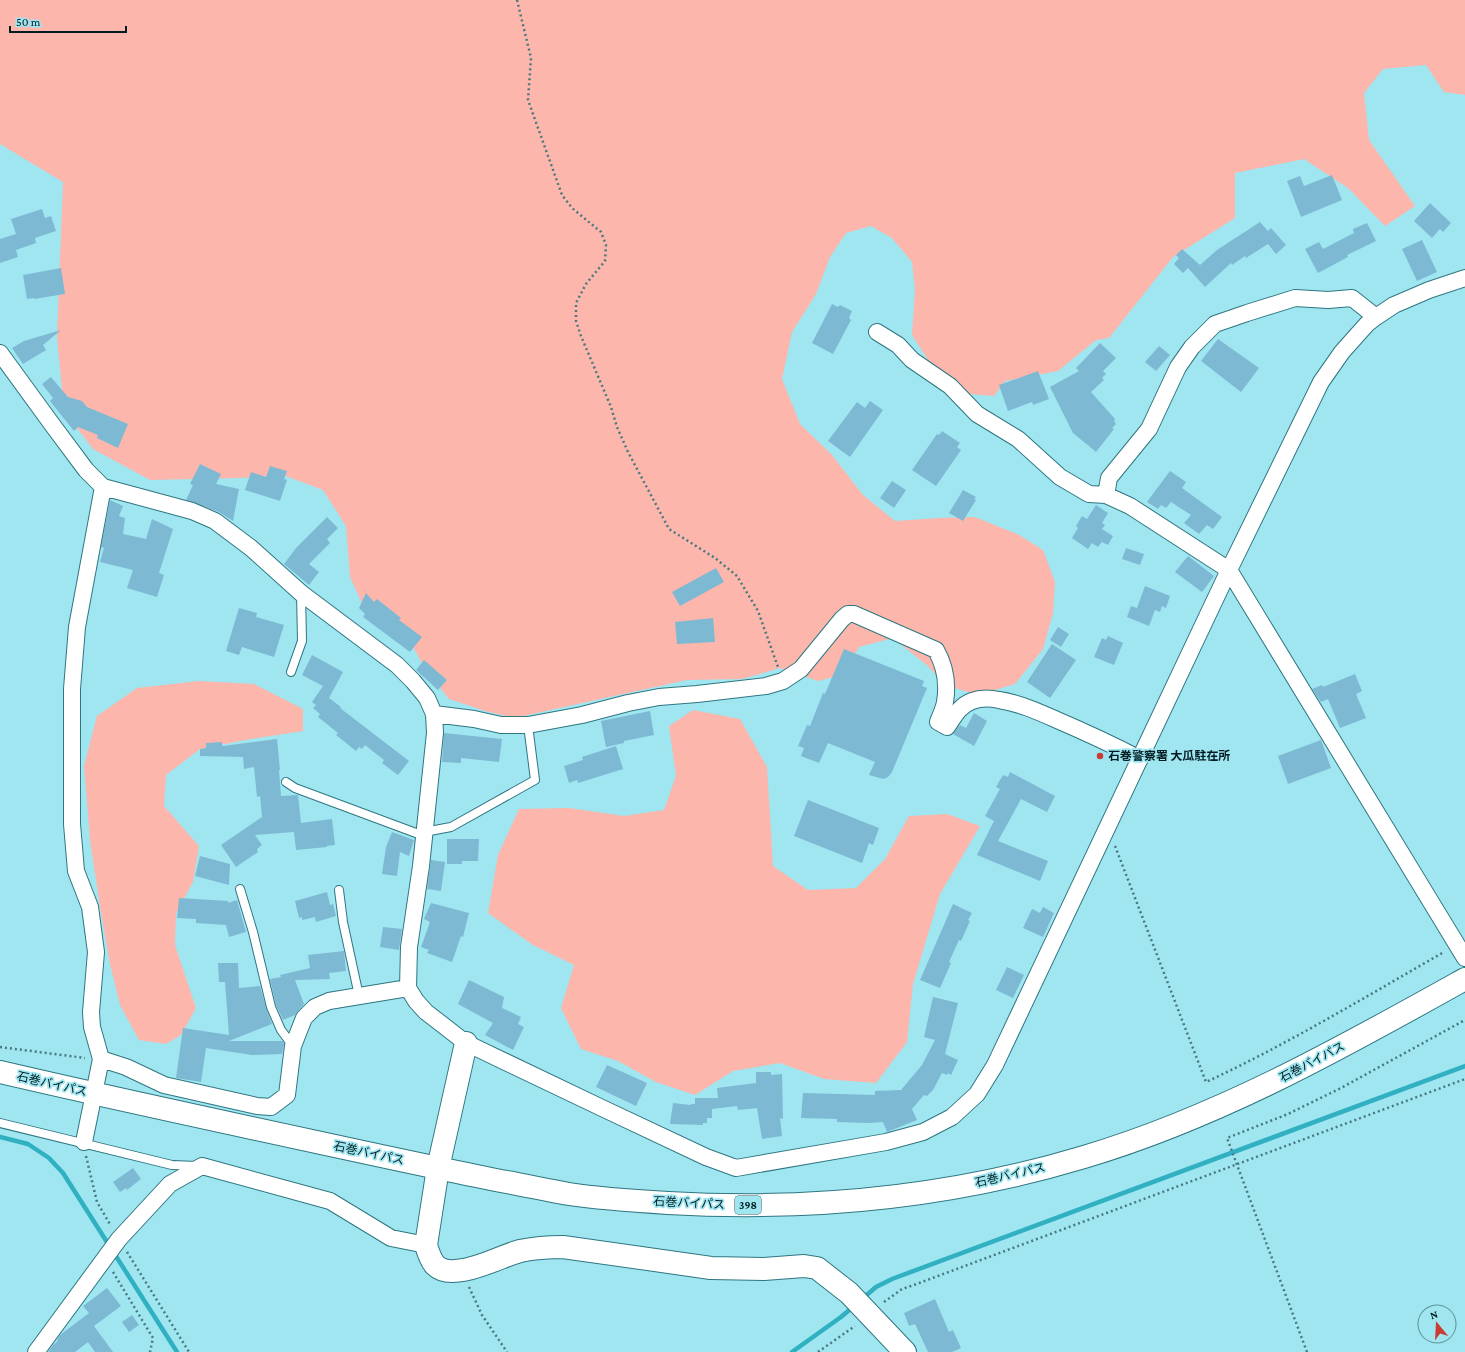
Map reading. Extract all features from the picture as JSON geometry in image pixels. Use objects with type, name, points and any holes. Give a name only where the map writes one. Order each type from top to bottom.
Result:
[{"type":"main road","name":"石巻バイパス","points":[[0,1072],[94,1094],[438,1168],[569,1194],[711,1205],[778,1206],[839,1203],[918,1194],[1013,1176],[1084,1157],[1157,1133],[1276,1081],[1465,979]]},
{"type":"main road","points":[[466,1043],[438,1168],[426,1245],[430,1256],[436,1265],[442,1269],[461,1271],[519,1251],[541,1247],[563,1247],[711,1268],[764,1269],[804,1266],[817,1268],[860,1306],[905,1352]]},
{"type":"street","points":[[0,353],[86,470],[103,487],[192,511],[215,522],[251,548],[301,593],[397,665],[414,681],[427,698],[434,714],[435,733],[424,834],[409,947],[408,988],[416,1002],[426,1012],[466,1043],[699,1153],[736,1168],[886,1142],[922,1132],[952,1117],[977,1094],[992,1071],[1229,570],[1321,382],[1342,352],[1367,324],[1376,317],[1394,305],[1429,290],[1465,278]]},
{"type":"street","points":[[1106,495],[1109,478],[1149,429],[1178,366],[1192,347],[1215,324],[1295,298],[1328,300],[1352,298],[1376,317]]},
{"type":"street","points":[[877,332],[898,345],[912,360],[950,386],[977,414],[1018,439],[1060,477],[1089,494],[1106,495],[1130,506],[1229,570],[1461,951]]},
{"type":"street","points":[[84,1142],[101,1059],[92,1027],[91,1012],[96,952],[90,907],[76,871],[72,832],[72,689],[77,627],[103,487]]},
{"type":"street","points":[[434,714],[474,719],[501,725],[528,725],[582,715],[628,703],[659,697],[766,686],[783,681],[801,668],[842,619],[848,614],[854,614],[936,650],[945,672],[946,690],[945,702],[938,722],[947,727],[963,706],[972,701],[982,699],[999,700],[1037,711],[1109,742],[1140,759]]},
{"type":"street","points":[[101,1059],[126,1067],[164,1085],[258,1106],[271,1107],[287,1095],[293,1046],[304,1018],[315,1007],[329,1001],[408,988]]},
{"type":"street","points":[[36,1352],[116,1242],[170,1184],[202,1166],[330,1201],[391,1238],[426,1245]]},
{"type":"lane","points":[[291,672],[302,641],[301,593]]},
{"type":"lane","points":[[286,782],[296,788],[424,834],[451,827],[535,780],[528,725]]},
{"type":"lane","points":[[240,889],[253,932],[271,1007],[281,1030],[293,1046]]},
{"type":"lane","points":[[339,890],[343,922],[359,996]]},
{"type":"lane","points":[[0,1123],[84,1142],[172,1165],[202,1166]]},
{"type":"path","points":[[517,0],[531,58],[528,100],[562,195],[572,208],[601,232],[606,245],[604,261],[586,284],[576,303],[576,321],[580,336],[611,407],[616,428],[669,529],[716,558],[737,576],[758,611],[783,681]]},
{"type":"path","points":[[1108,827],[1206,1082],[1461,951]]},
{"type":"path","points":[[1307,1352],[1227,1138],[1288,1114],[1341,1088],[1465,1020]]},
{"type":"path","points":[[0,1047],[101,1059]]},
{"type":"path","points":[[818,1352],[860,1306],[888,1298],[902,1289],[1465,1079]]},
{"type":"path","points":[[104,1258],[153,1338],[150,1352]]},
{"type":"path","points":[[461,1271],[482,1315],[507,1352]]},
{"type":"shaded area","points":[[0,0],[1465,0],[1465,95],[1444,92],[1426,65],[1383,69],[1364,93],[1369,140],[1415,206],[1385,226],[1348,188],[1304,159],[1235,173],[1235,218],[1173,257],[1109,338],[1096,340],[1058,371],[1005,381],[994,396],[969,394],[928,360],[912,335],[915,289],[912,262],[892,238],[871,226],[846,233],[830,257],[816,294],[792,332],[782,379],[800,424],[832,455],[863,495],[895,521],[975,517],[1019,535],[1043,550],[1055,582],[1053,613],[1043,649],[1015,684],[978,695],[945,685],[928,666],[893,638],[859,647],[842,675],[818,681],[780,668],[742,679],[687,680],[514,718],[485,711],[449,699],[424,667],[405,632],[365,610],[350,577],[346,526],[323,490],[283,475],[240,478],[150,480],[93,449],[64,411],[57,337],[63,182],[0,144]]},
{"type":"shaded area","points":[[199,681],[254,684],[303,709],[303,731],[200,749],[166,775],[164,806],[199,846],[193,882],[176,913],[175,945],[196,1008],[181,1035],[166,1044],[139,1040],[120,1005],[110,964],[100,907],[90,840],[84,766],[97,716],[137,688]]},
{"type":"shaded area","points":[[693,710],[740,719],[767,767],[773,866],[808,890],[856,888],[885,859],[909,816],[947,814],[980,826],[940,894],[913,984],[907,1042],[876,1083],[824,1079],[780,1063],[733,1071],[695,1095],[656,1082],[618,1061],[581,1049],[561,1008],[574,965],[533,945],[488,913],[498,855],[519,809],[569,808],[624,816],[664,810],[676,776],[669,726]]},
{"type":"building","points":[[1332,175],[1342,200],[1301,217],[1287,181],[1300,176],[1304,186]]},
{"type":"building","points":[[1430,203],[1451,223],[1443,232],[1440,229],[1432,238],[1414,221]]},
{"type":"building","points":[[42,209],[45,218],[51,216],[56,231],[35,238],[36,243],[16,250],[18,257],[0,263],[0,239],[16,234],[11,219]]},
{"type":"building","points":[[1260,222],[1268,231],[1271,228],[1286,245],[1276,254],[1268,244],[1246,258],[1245,256],[1232,265],[1231,263],[1205,287],[1188,268],[1183,273],[1174,264],[1179,258],[1176,255],[1182,249],[1200,265],[1217,250]]},
{"type":"building","points":[[1367,223],[1376,241],[1347,255],[1348,257],[1318,273],[1305,249],[1319,242],[1323,249],[1354,233],[1353,229]]},
{"type":"building","points":[[1422,240],[1437,272],[1417,281],[1402,249]]},
{"type":"building","points":[[61,268],[65,294],[27,299],[23,275]]},
{"type":"building","points":[[832,304],[838,307],[840,305],[852,311],[849,318],[851,320],[833,354],[812,343]]},
{"type":"building","points":[[61,330],[43,345],[46,350],[23,364],[12,348],[24,341]]},
{"type":"building","points":[[1218,339],[1259,368],[1241,392],[1201,361]]},
{"type":"building","points":[[1100,343],[1116,358],[1103,371],[1106,374],[1102,378],[1104,380],[1091,392],[1115,419],[1114,421],[1116,424],[1112,428],[1114,429],[1096,452],[1073,433],[1050,387],[1079,371],[1076,368]]},
{"type":"building","points":[[1159,346],[1170,355],[1156,371],[1145,362]]},
{"type":"building","points":[[1038,371],[1049,399],[1033,405],[1032,402],[1008,411],[999,385]]},
{"type":"building","points":[[51,377],[68,397],[82,401],[87,407],[128,424],[118,448],[97,438],[98,435],[78,427],[74,431],[50,401],[53,398],[42,384]]},
{"type":"building","points":[[870,401],[883,410],[850,457],[828,441],[857,402],[865,408]]},
{"type":"building","points":[[942,431],[960,443],[957,447],[961,450],[936,486],[912,470],[937,434],[939,435]]},
{"type":"building","points":[[200,464],[221,474],[216,484],[239,489],[233,521],[219,512],[186,500],[193,485],[190,484]]},
{"type":"building","points":[[270,466],[287,471],[284,479],[287,480],[280,501],[245,490],[251,472],[266,477]]},
{"type":"building","points":[[1170,471],[1186,482],[1182,488],[1222,517],[1213,529],[1207,525],[1199,534],[1184,523],[1191,515],[1171,502],[1166,508],[1161,505],[1158,509],[1147,502]]},
{"type":"building","points":[[892,481],[906,490],[894,508],[880,498]]},
{"type":"building","points":[[963,490],[976,497],[974,499],[976,500],[963,521],[949,513]]},
{"type":"building","points":[[110,500],[123,506],[119,516],[125,518],[123,534],[146,539],[152,519],[173,529],[159,573],[164,575],[157,597],[127,588],[133,570],[100,562],[104,548],[101,547]]},
{"type":"building","points":[[1096,505],[1108,513],[1102,523],[1105,525],[1102,529],[1113,536],[1108,545],[1102,542],[1098,547],[1092,543],[1088,549],[1072,538],[1078,528],[1076,526],[1082,516],[1087,519]]},
{"type":"building","points":[[327,517],[338,528],[327,539],[330,543],[309,564],[319,572],[309,585],[284,564],[296,548]]},
{"type":"building","points":[[1126,548],[1144,554],[1140,565],[1122,559]]},
{"type":"building","points":[[1188,556],[1214,576],[1202,592],[1175,572]]},
{"type":"building","points":[[716,568],[724,582],[680,606],[672,592]]},
{"type":"building","points":[[1145,586],[1170,596],[1166,608],[1162,606],[1160,612],[1155,610],[1149,626],[1127,617],[1131,606],[1137,608]]},
{"type":"building","points":[[366,593],[374,602],[377,599],[401,618],[399,620],[422,637],[410,652],[363,617],[365,614],[359,608]]},
{"type":"building","points":[[239,608],[257,613],[256,617],[284,625],[274,657],[242,647],[239,655],[226,651]]},
{"type":"building","points":[[713,618],[715,642],[677,644],[675,622]]},
{"type":"building","points":[[1058,627],[1069,634],[1061,647],[1050,640]]},
{"type":"building","points":[[1108,636],[1123,643],[1114,665],[1094,657],[1102,638],[1106,640]]},
{"type":"building","points":[[1052,644],[1076,660],[1050,698],[1027,682]]},
{"type":"building","points":[[844,649],[924,681],[922,686],[927,688],[892,772],[888,777],[883,779],[869,775],[875,762],[828,743],[819,763],[801,756],[804,748],[798,746],[807,725],[810,726],[823,693],[825,694]]},
{"type":"building","points":[[312,655],[343,672],[329,698],[409,761],[398,775],[382,763],[384,760],[365,745],[362,749],[359,747],[356,751],[336,735],[338,733],[318,717],[320,714],[313,708],[316,705],[312,702],[323,686],[302,675]]},
{"type":"building","points":[[424,660],[447,680],[438,690],[416,670]]},
{"type":"building","points":[[1355,674],[1362,691],[1356,694],[1366,718],[1340,728],[1328,699],[1321,702],[1312,689],[1322,685],[1323,687]]},
{"type":"building","points":[[650,711],[654,735],[624,741],[624,743],[606,747],[601,721]]},
{"type":"building","points":[[974,713],[987,721],[974,746],[953,734],[960,725],[966,728]]},
{"type":"building","points":[[444,733],[502,739],[499,762],[461,758],[461,763],[442,762]]},
{"type":"building","points":[[277,739],[281,796],[298,795],[301,823],[332,819],[335,845],[296,850],[294,832],[255,835],[262,845],[257,849],[258,852],[236,867],[221,845],[262,817],[260,796],[257,797],[254,767],[244,769],[243,757],[200,756],[200,749],[206,748],[206,743],[222,742],[222,746]]},
{"type":"building","points":[[1321,740],[1331,768],[1288,784],[1278,756]]},
{"type":"building","points":[[616,746],[623,769],[578,783],[577,780],[569,783],[564,766],[583,760],[582,757]]},
{"type":"building","points":[[1010,772],[1055,796],[1047,812],[1021,799],[998,841],[1048,861],[1040,881],[977,855],[994,821],[985,816],[1000,789],[996,787],[1003,775],[1008,777]]},
{"type":"building","points":[[808,800],[879,828],[873,845],[869,843],[862,863],[794,836]]},
{"type":"building","points":[[392,832],[414,840],[409,856],[400,852],[397,876],[382,874],[386,847]]},
{"type":"building","points":[[447,839],[479,839],[478,861],[462,861],[462,864],[447,864]]},
{"type":"building","points":[[200,856],[230,864],[229,885],[195,876]]},
{"type":"building","points":[[431,860],[445,862],[441,891],[427,889]]},
{"type":"building","points":[[327,892],[330,905],[333,904],[336,916],[316,922],[315,917],[302,920],[302,917],[299,918],[295,901]]},
{"type":"building","points":[[179,898],[228,901],[228,903],[237,900],[246,932],[229,937],[226,925],[196,923],[196,919],[177,918]]},
{"type":"building","points":[[431,903],[469,913],[463,937],[461,936],[452,962],[427,953],[429,950],[421,947],[430,922],[424,919]]},
{"type":"building","points":[[953,904],[972,913],[961,941],[959,940],[949,962],[951,963],[940,988],[920,980]]},
{"type":"building","points":[[1043,907],[1054,913],[1043,937],[1023,928],[1032,909],[1040,913]]},
{"type":"building","points":[[383,927],[402,929],[399,950],[380,947]]},
{"type":"building","points":[[344,951],[346,971],[329,973],[330,979],[295,980],[304,1004],[295,1015],[283,1020],[276,1005],[270,979],[281,977],[280,975],[310,968],[308,955]]},
{"type":"building","points":[[218,963],[238,963],[239,988],[260,986],[272,1024],[229,1041],[283,1041],[284,1044],[282,1054],[252,1055],[206,1048],[201,1082],[176,1078],[183,1028],[229,1035],[225,982],[219,982]]},
{"type":"building","points":[[1007,967],[1024,975],[1013,998],[996,990]]},
{"type":"building","points":[[469,980],[504,997],[502,1008],[521,1017],[518,1024],[524,1027],[513,1050],[485,1035],[493,1023],[458,1004]]},
{"type":"building","points":[[933,997],[958,1003],[945,1054],[958,1060],[951,1075],[948,1073],[947,1075],[942,1073],[933,1090],[927,1096],[924,1095],[912,1109],[917,1120],[887,1132],[883,1122],[837,1122],[837,1119],[801,1118],[803,1093],[875,1095],[875,1091],[901,1090],[922,1065],[935,1040],[924,1037]]},
{"type":"building","points":[[607,1065],[647,1083],[636,1106],[596,1087]]},
{"type":"building","points":[[756,1072],[771,1072],[771,1075],[782,1074],[783,1119],[780,1118],[782,1136],[762,1139],[757,1108],[738,1110],[737,1106],[712,1109],[712,1118],[707,1118],[707,1123],[703,1123],[703,1125],[670,1124],[673,1103],[691,1105],[695,1104],[695,1098],[718,1098],[717,1088],[756,1083]]},
{"type":"building","points":[[133,1168],[141,1179],[127,1190],[126,1188],[120,1192],[113,1182]]},
{"type":"building","points":[[107,1288],[121,1306],[94,1326],[113,1352],[95,1352],[88,1342],[75,1352],[48,1352],[58,1341],[57,1340],[60,1335],[89,1313],[83,1306]]},
{"type":"building","points":[[935,1299],[949,1332],[953,1330],[961,1348],[952,1352],[928,1352],[915,1324],[909,1326],[904,1313]]},
{"type":"building","points":[[132,1315],[139,1325],[129,1332],[122,1322]]},
{"type":"waterway","points":[[862,1299],[876,1287],[892,1279],[1465,1066]]},
{"type":"waterway","points":[[0,1137],[28,1144],[49,1158],[63,1173],[177,1352]]},
{"type":"waterway","points":[[792,1352],[854,1306]]},
{"type":"place","name":"石巻警察署 大瓜駐在所","points":[[1100,756]]}]
